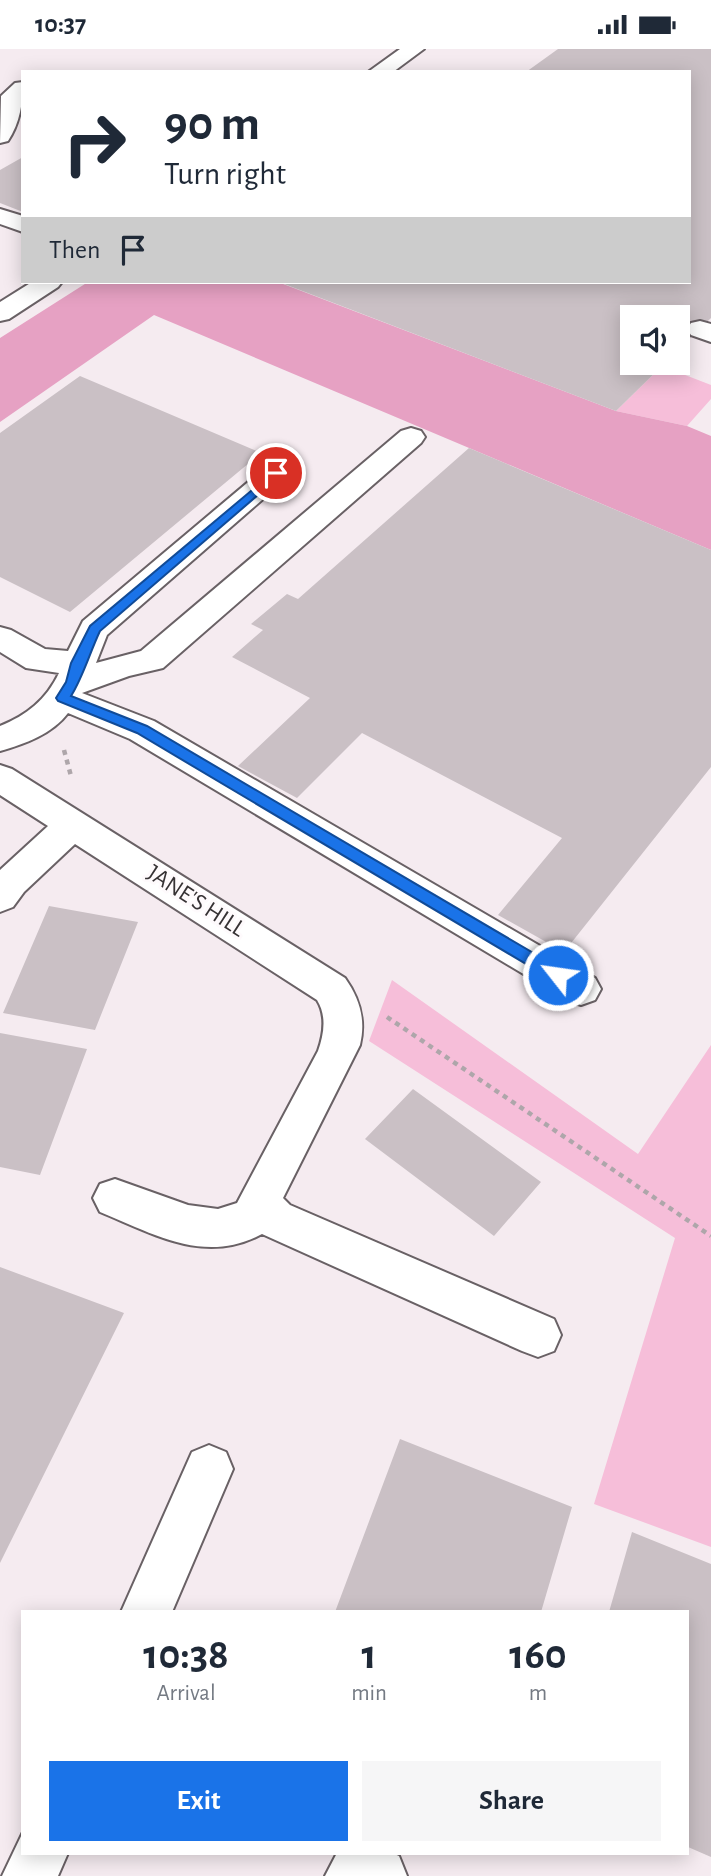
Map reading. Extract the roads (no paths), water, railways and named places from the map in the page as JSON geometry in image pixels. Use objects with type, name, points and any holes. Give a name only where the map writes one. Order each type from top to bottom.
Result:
[{"type":"street","points":[[381,70],[414,49]]},
{"type":"street","points":[[8,121],[12,96],[21,89]]},
{"type":"street","points":[[0,216],[21,224]]},
{"type":"street","points":[[0,313],[46,284]]},
{"type":"street","points":[[71,681],[151,660],[411,437]]},
{"type":"street","points":[[0,739],[22,732],[54,711],[71,681],[94,629],[276,473]]},
{"type":"street","points":[[0,638],[71,681],[142,730],[581,989]]},
{"type":"street","name":"JANE'S HILL","points":[[0,778],[331,989],[342,1006],[342,1040],[337,1054],[260,1200],[264,1209]]},
{"type":"street","points":[[0,898],[11,882],[74,823]]},
{"type":"street","points":[[116,1198],[180,1222],[212,1230],[230,1227],[264,1209],[275,1219],[538,1335]]},
{"type":"street","points":[[147,1610],[209,1469]]},
{"type":"street","points":[[30,1876],[39,1855]]},
{"type":"street","points":[[353,1876],[362,1869],[379,1876]]}]
